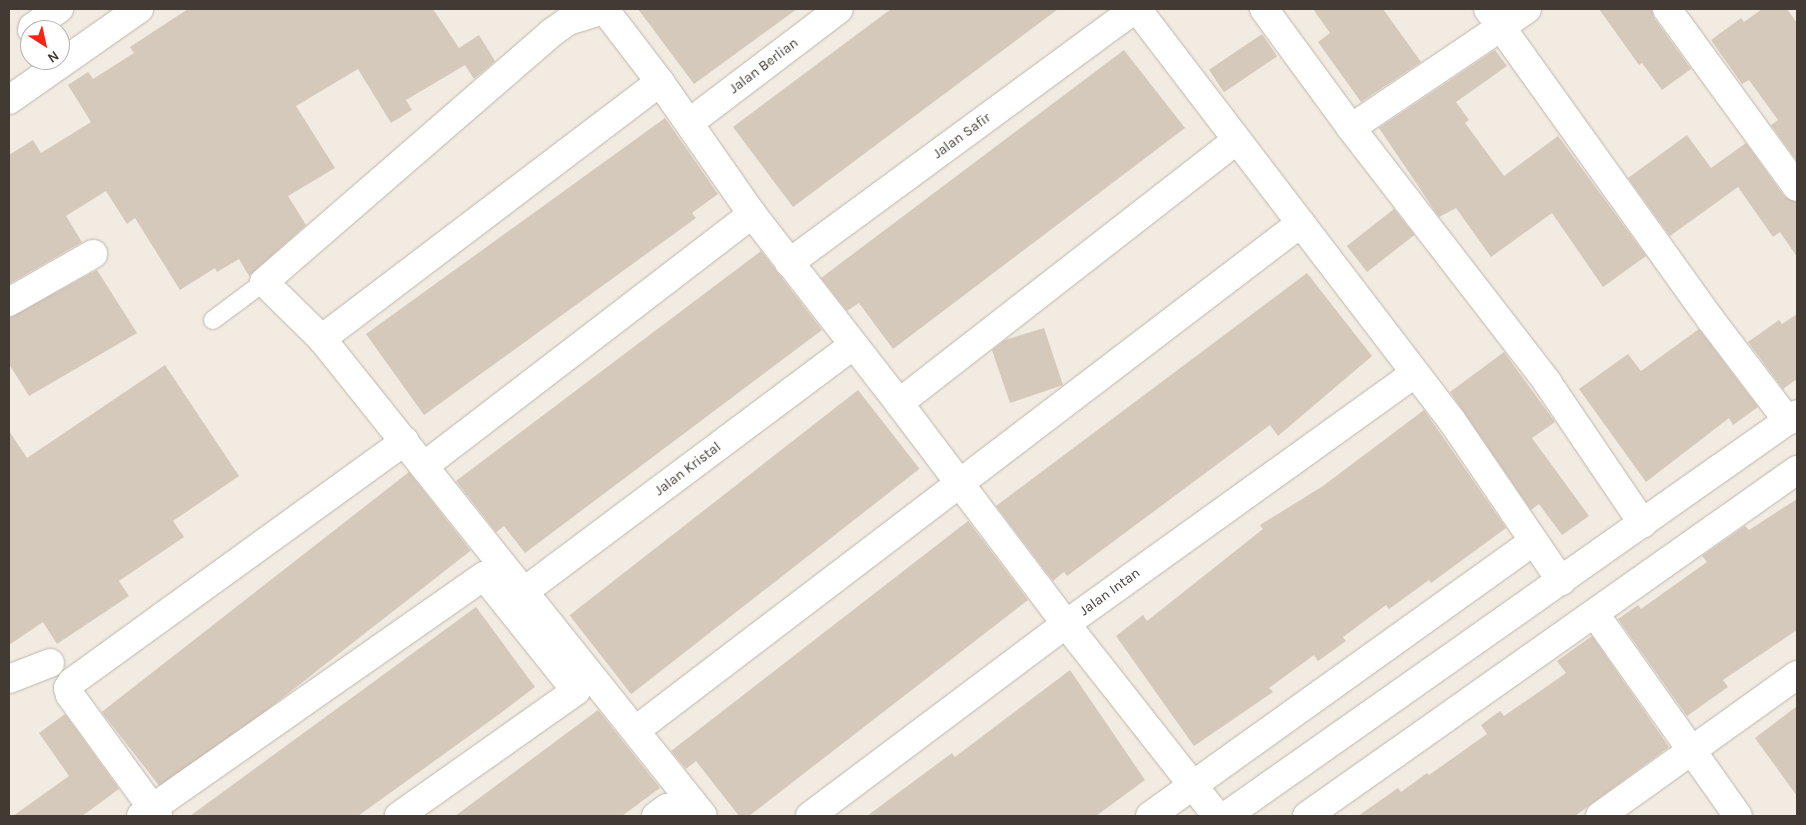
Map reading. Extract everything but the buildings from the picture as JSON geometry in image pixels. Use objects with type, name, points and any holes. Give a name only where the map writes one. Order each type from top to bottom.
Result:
[{"type":"street","points":[[43,20],[59,9]]},
{"type":"street","points":[[70,51],[139,9]]},
{"type":"street","points":[[703,816],[636,730],[522,593],[405,441],[322,339],[264,282],[551,32],[568,21],[606,9],[660,82],[752,214],[900,403],[1066,624],[1217,816]]},
{"type":"street","name":"Jalan Berlian","points":[[689,123],[839,9]]},
{"type":"street","points":[[1136,9],[1415,373],[1562,581]]},
{"type":"street","name":"Jalan Safir","points":[[790,263],[1136,9]]},
{"type":"street","points":[[1264,9],[1351,128],[1547,382],[1643,524]]},
{"type":"street","points":[[1351,128],[1494,18],[1527,9]]},
{"type":"street","points":[[1667,9],[1797,187]]},
{"type":"street","points":[[1226,816],[1643,524],[1792,417],[1711,320],[1494,18]]},
{"type":"street","points":[[9,100],[42,70]]},
{"type":"street","points":[[322,339],[660,82]]},
{"type":"street","points":[[900,403],[1237,140]]},
{"type":"street","points":[[424,466],[752,214]]},
{"type":"street","points":[[636,730],[1301,222]]},
{"type":"street","points":[[9,302],[93,254]]},
{"type":"street","name":"Jalan Kristal","points":[[522,593],[853,345]]},
{"type":"street","name":"Jalan Intan","points":[[810,816],[1066,624],[1415,373]]},
{"type":"street","points":[[399,816],[576,691],[484,576],[151,814],[70,694],[72,682],[405,441]]},
{"type":"street","points":[[1307,816],[1797,470]]},
{"type":"street","points":[[1150,816],[1534,541]]},
{"type":"street","points":[[1595,614],[1738,816]]},
{"type":"street","points":[[9,679],[50,663]]},
{"type":"street","points":[[1600,816],[1797,675]]},
{"type":"street","points":[[656,816],[667,808],[674,816]]},
{"type":"lane","points":[[213,320],[264,282]]}]
